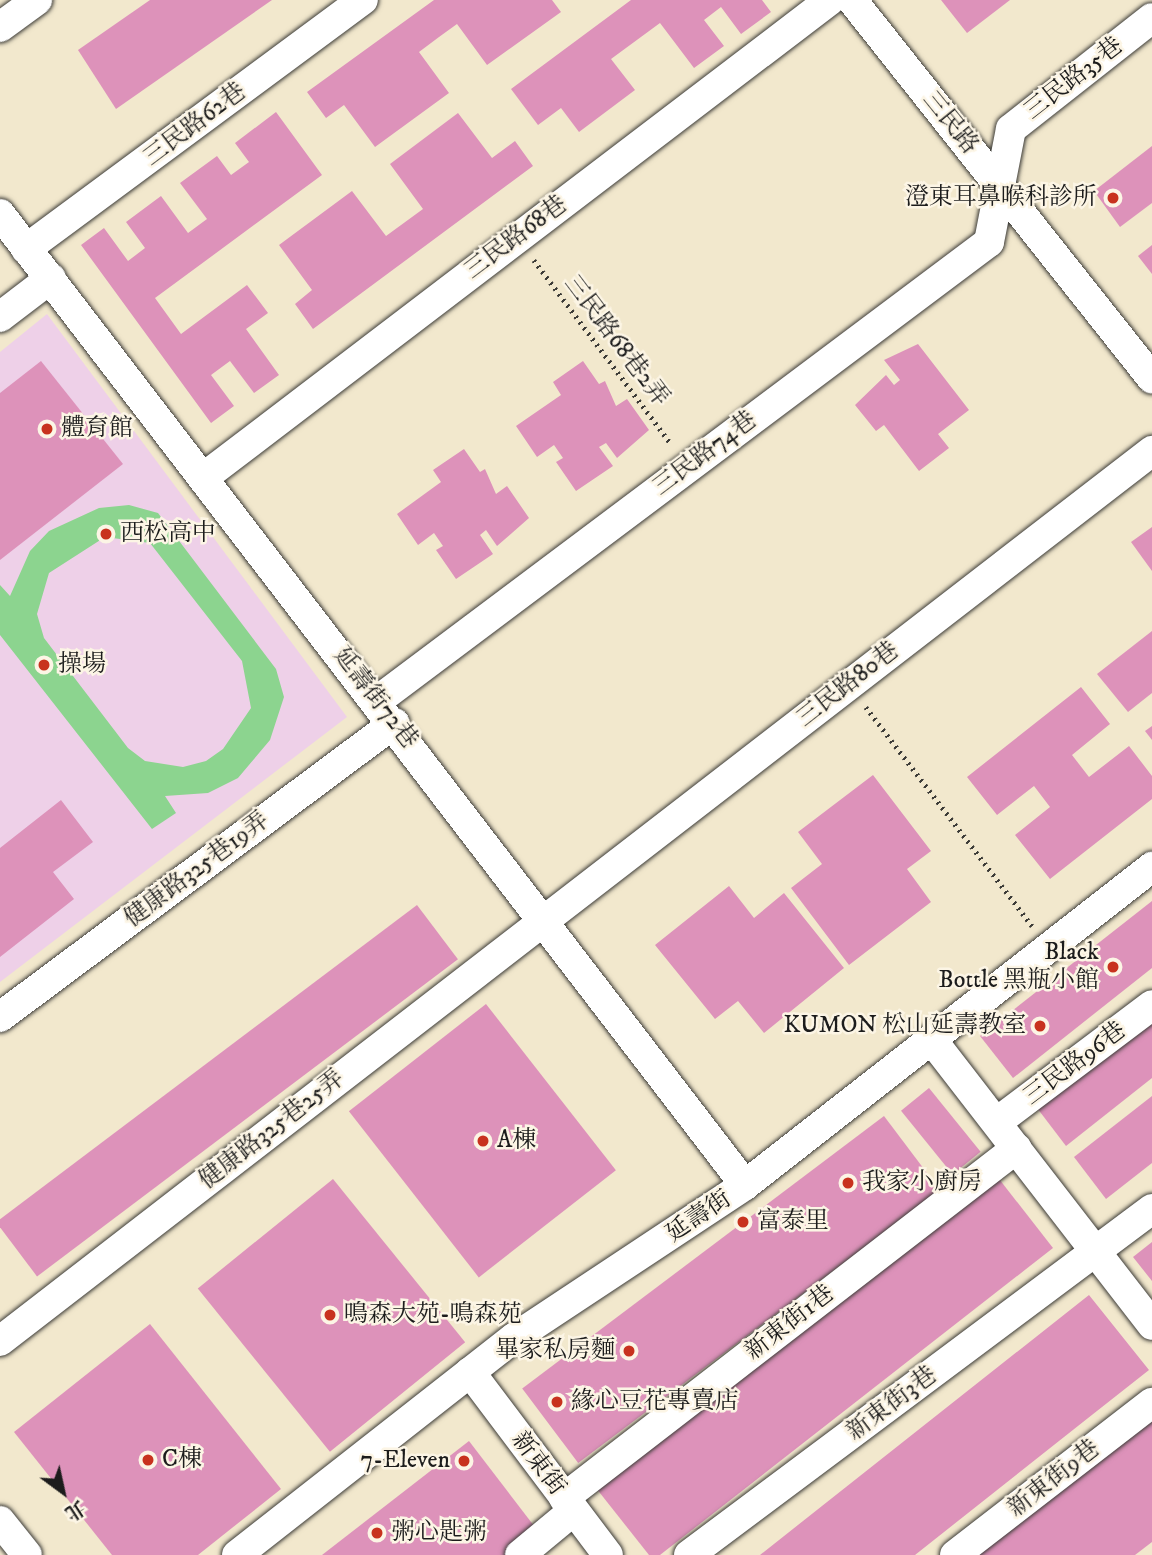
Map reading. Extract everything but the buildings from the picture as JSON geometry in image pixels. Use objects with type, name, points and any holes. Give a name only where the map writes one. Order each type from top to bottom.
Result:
[{"type":"street","points":[[0,27],[37,0]]},
{"type":"street","name":"三民路62巷","points":[[26,249],[363,0]]},
{"type":"street","name":"三民路68巷","points":[[203,478],[830,0]]},
{"type":"street","name":"三民路","points":[[852,0],[1152,378]]},
{"type":"street","name":"三民路35巷","points":[[1001,188],[1010,129],[1152,18]]},
{"type":"street","name":"三民路74巷","points":[[386,712],[688,466],[989,242],[1001,188]]},
{"type":"street","name":"延壽街72巷","points":[[0,214],[386,712],[745,1185]]},
{"type":"street","points":[[0,317],[51,278]]},
{"type":"street","name":"三民路80巷","points":[[544,920],[1152,451]]},
{"type":"street","name":"健康路325巷19弄","points":[[0,1017],[386,712]]},
{"type":"street","name":"延壽街","points":[[237,1555],[470,1372],[745,1185],[1152,867]]},
{"type":"street","name":"健康路325巷25弄","points":[[0,1341],[544,920]]},
{"type":"street","name":"三民路96巷","points":[[997,1122],[1152,1005]]},
{"type":"street","points":[[932,1040],[1152,1325]]},
{"type":"street","name":"新東街1巷","points":[[520,1555],[568,1504],[1017,1147]]},
{"type":"street","name":"新東街3巷","points":[[689,1555],[1152,1209]]},
{"type":"street","name":"新東街","points":[[470,1372],[608,1555]]},
{"type":"street","name":"新東街9巷","points":[[955,1555],[1152,1403]]},
{"type":"street","points":[[0,1521],[27,1555]]},
{"type":"path","name":"三民路68巷2弄","points":[[517,237],[688,466]]},
{"type":"path","points":[[848,684],[1049,949]]},
{"type":"shaded area","name":"西松高中","points":[[47,314],[347,717],[0,982],[0,352]]},
{"type":"green space","name":"操場","points":[[129,505],[158,513],[276,669],[284,697],[270,740],[238,778],[208,793],[165,796],[176,813],[152,829],[0,635],[0,585],[10,596],[30,551],[49,531],[99,508]],"holes":[[[105,537],[150,543],[242,661],[251,708],[223,749],[206,761],[183,767],[145,761],[128,748],[44,638],[37,614],[49,573]]]},
{"type":"place","name":"澄東耳鼻喉科診所","points":[[1113,198]]},
{"type":"place","name":"體育館","points":[[47,429]]},
{"type":"place","name":"西松高中","points":[[106,534]]},
{"type":"place","name":"操場","points":[[44,665]]},
{"type":"place","name":"Black Bottle 黑瓶小館","points":[[1113,967]]},
{"type":"place","name":"KUMON 松山延壽教室","points":[[1040,1026]]},
{"type":"place","name":"A棟","points":[[483,1141]]},
{"type":"place","name":"我家小廚房","points":[[848,1183]]},
{"type":"place","name":"富泰里","points":[[743,1222]]},
{"type":"place","name":"鳴森大苑-鳴森苑","points":[[330,1315]]},
{"type":"place","name":"畢家私房麵","points":[[629,1351]]},
{"type":"place","name":"緣心豆花專賣店","points":[[557,1402]]},
{"type":"place","name":"C棟","points":[[148,1460]]},
{"type":"place","name":"7-Eleven","points":[[464,1461]]},
{"type":"place","name":"粥心匙粥","points":[[377,1533]]}]
